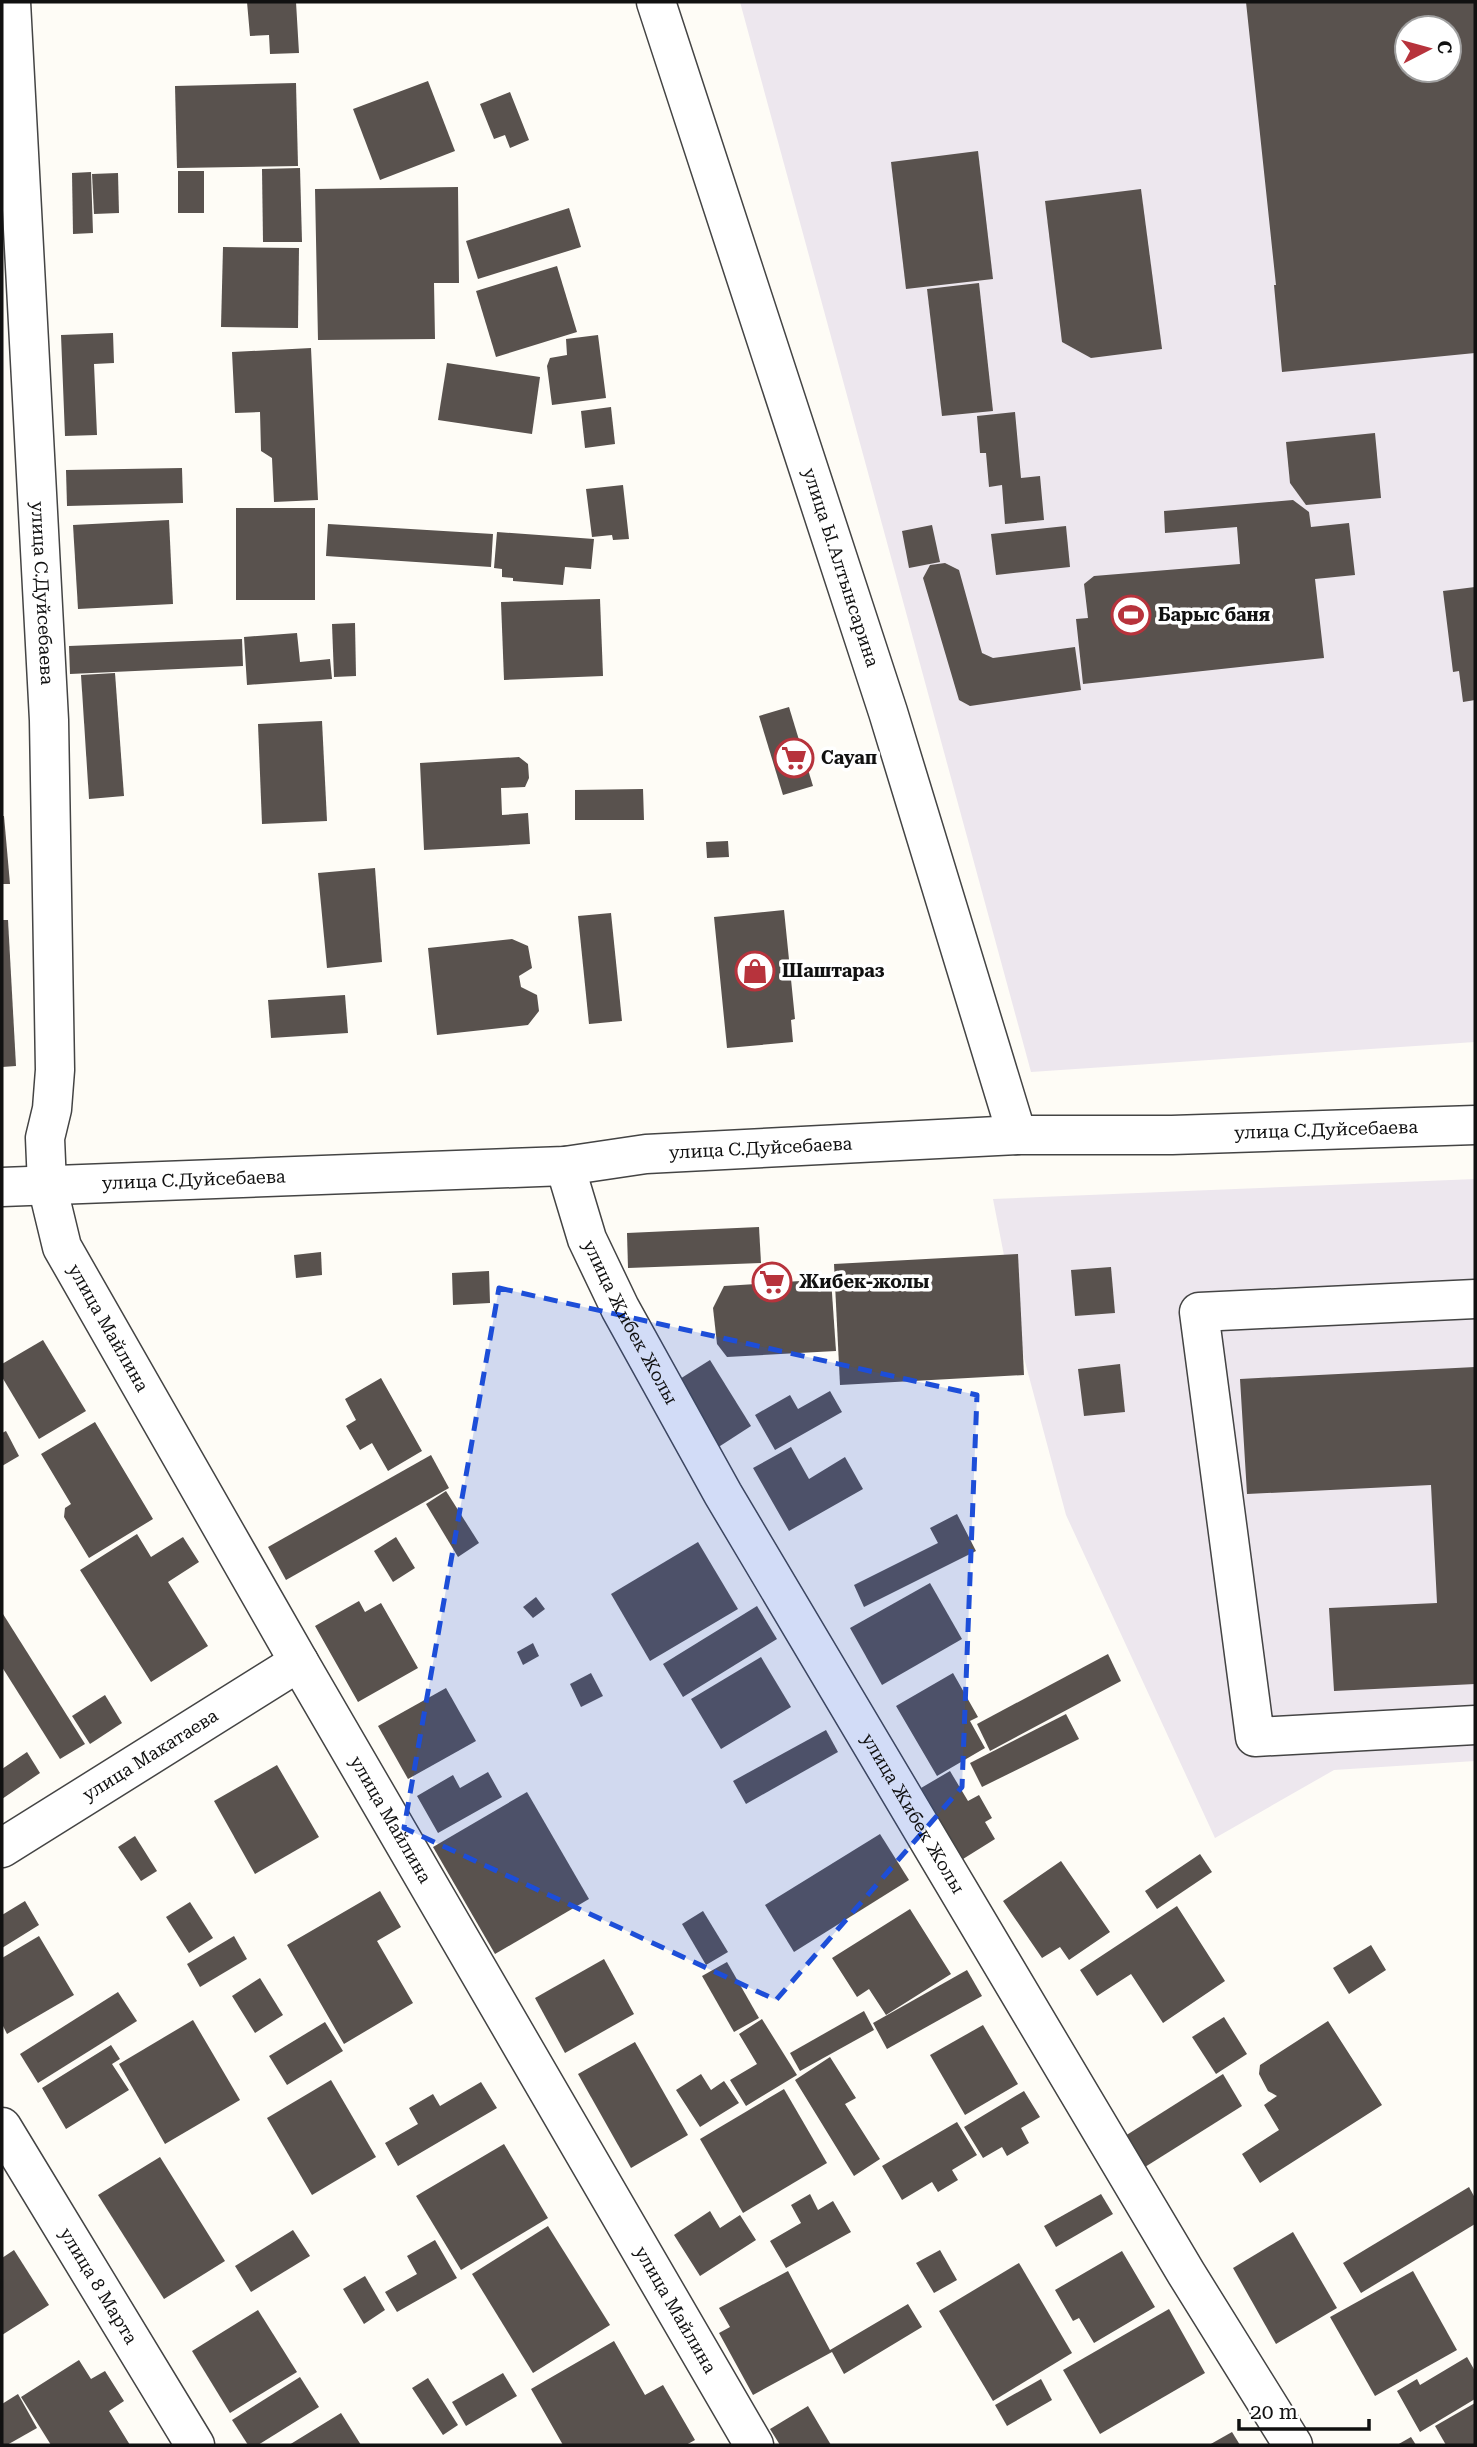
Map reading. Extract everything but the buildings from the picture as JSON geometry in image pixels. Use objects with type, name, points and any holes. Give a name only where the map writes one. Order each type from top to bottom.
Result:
[{"type":"street","name":"улица С.Дуйсебаева","points":[[11,2],[49,720],[55,1070],[52,1109],[46,1138],[47,1185]]},
{"type":"street","name":"улица Ы.Алтынсарина","points":[[656,2],[888,712],[966,975],[1017,1135]]},
{"type":"street","name":"улица С.Дуйсебаева","points":[[2,1187],[565,1166],[646,1154],[1017,1135],[1172,1135],[1475,1125]]},
{"type":"street","name":"улица Жибек Жолы","points":[[565,1166],[587,1239],[620,1308],[723,1494],[1179,2261],[1293,2445]]},
{"type":"street","name":"улица Майлина","points":[[47,1185],[62,1247],[299,1662],[754,2445]]},
{"type":"street","points":[[1475,1299],[1199,1312],[1255,1737],[1475,1725]]},
{"type":"street","name":"улица Макатаева","points":[[2,1848],[299,1662]]},
{"type":"street","name":"улица 8 Марта","points":[[2,2127],[195,2445]]},
{"type":"highlighted area","points":[[499,1288],[977,1395],[962,1787],[776,2000],[404,1828]]},
{"type":"shaded area","points":[[740,2],[1475,2],[1475,1042],[1031,1072]]},
{"type":"shaded area","points":[[1475,1179],[1475,1761],[1334,1770],[1215,1838],[1066,1515],[1024,1358],[993,1199]]},
{"type":"place","name":"Барыс баня","points":[[1131,615]]},
{"type":"place","name":"Сауап","points":[[794,758]]},
{"type":"place","name":"Шаштараз","points":[[755,971]]},
{"type":"place","name":"Жибек-жолы","points":[[772,1282]]}]
